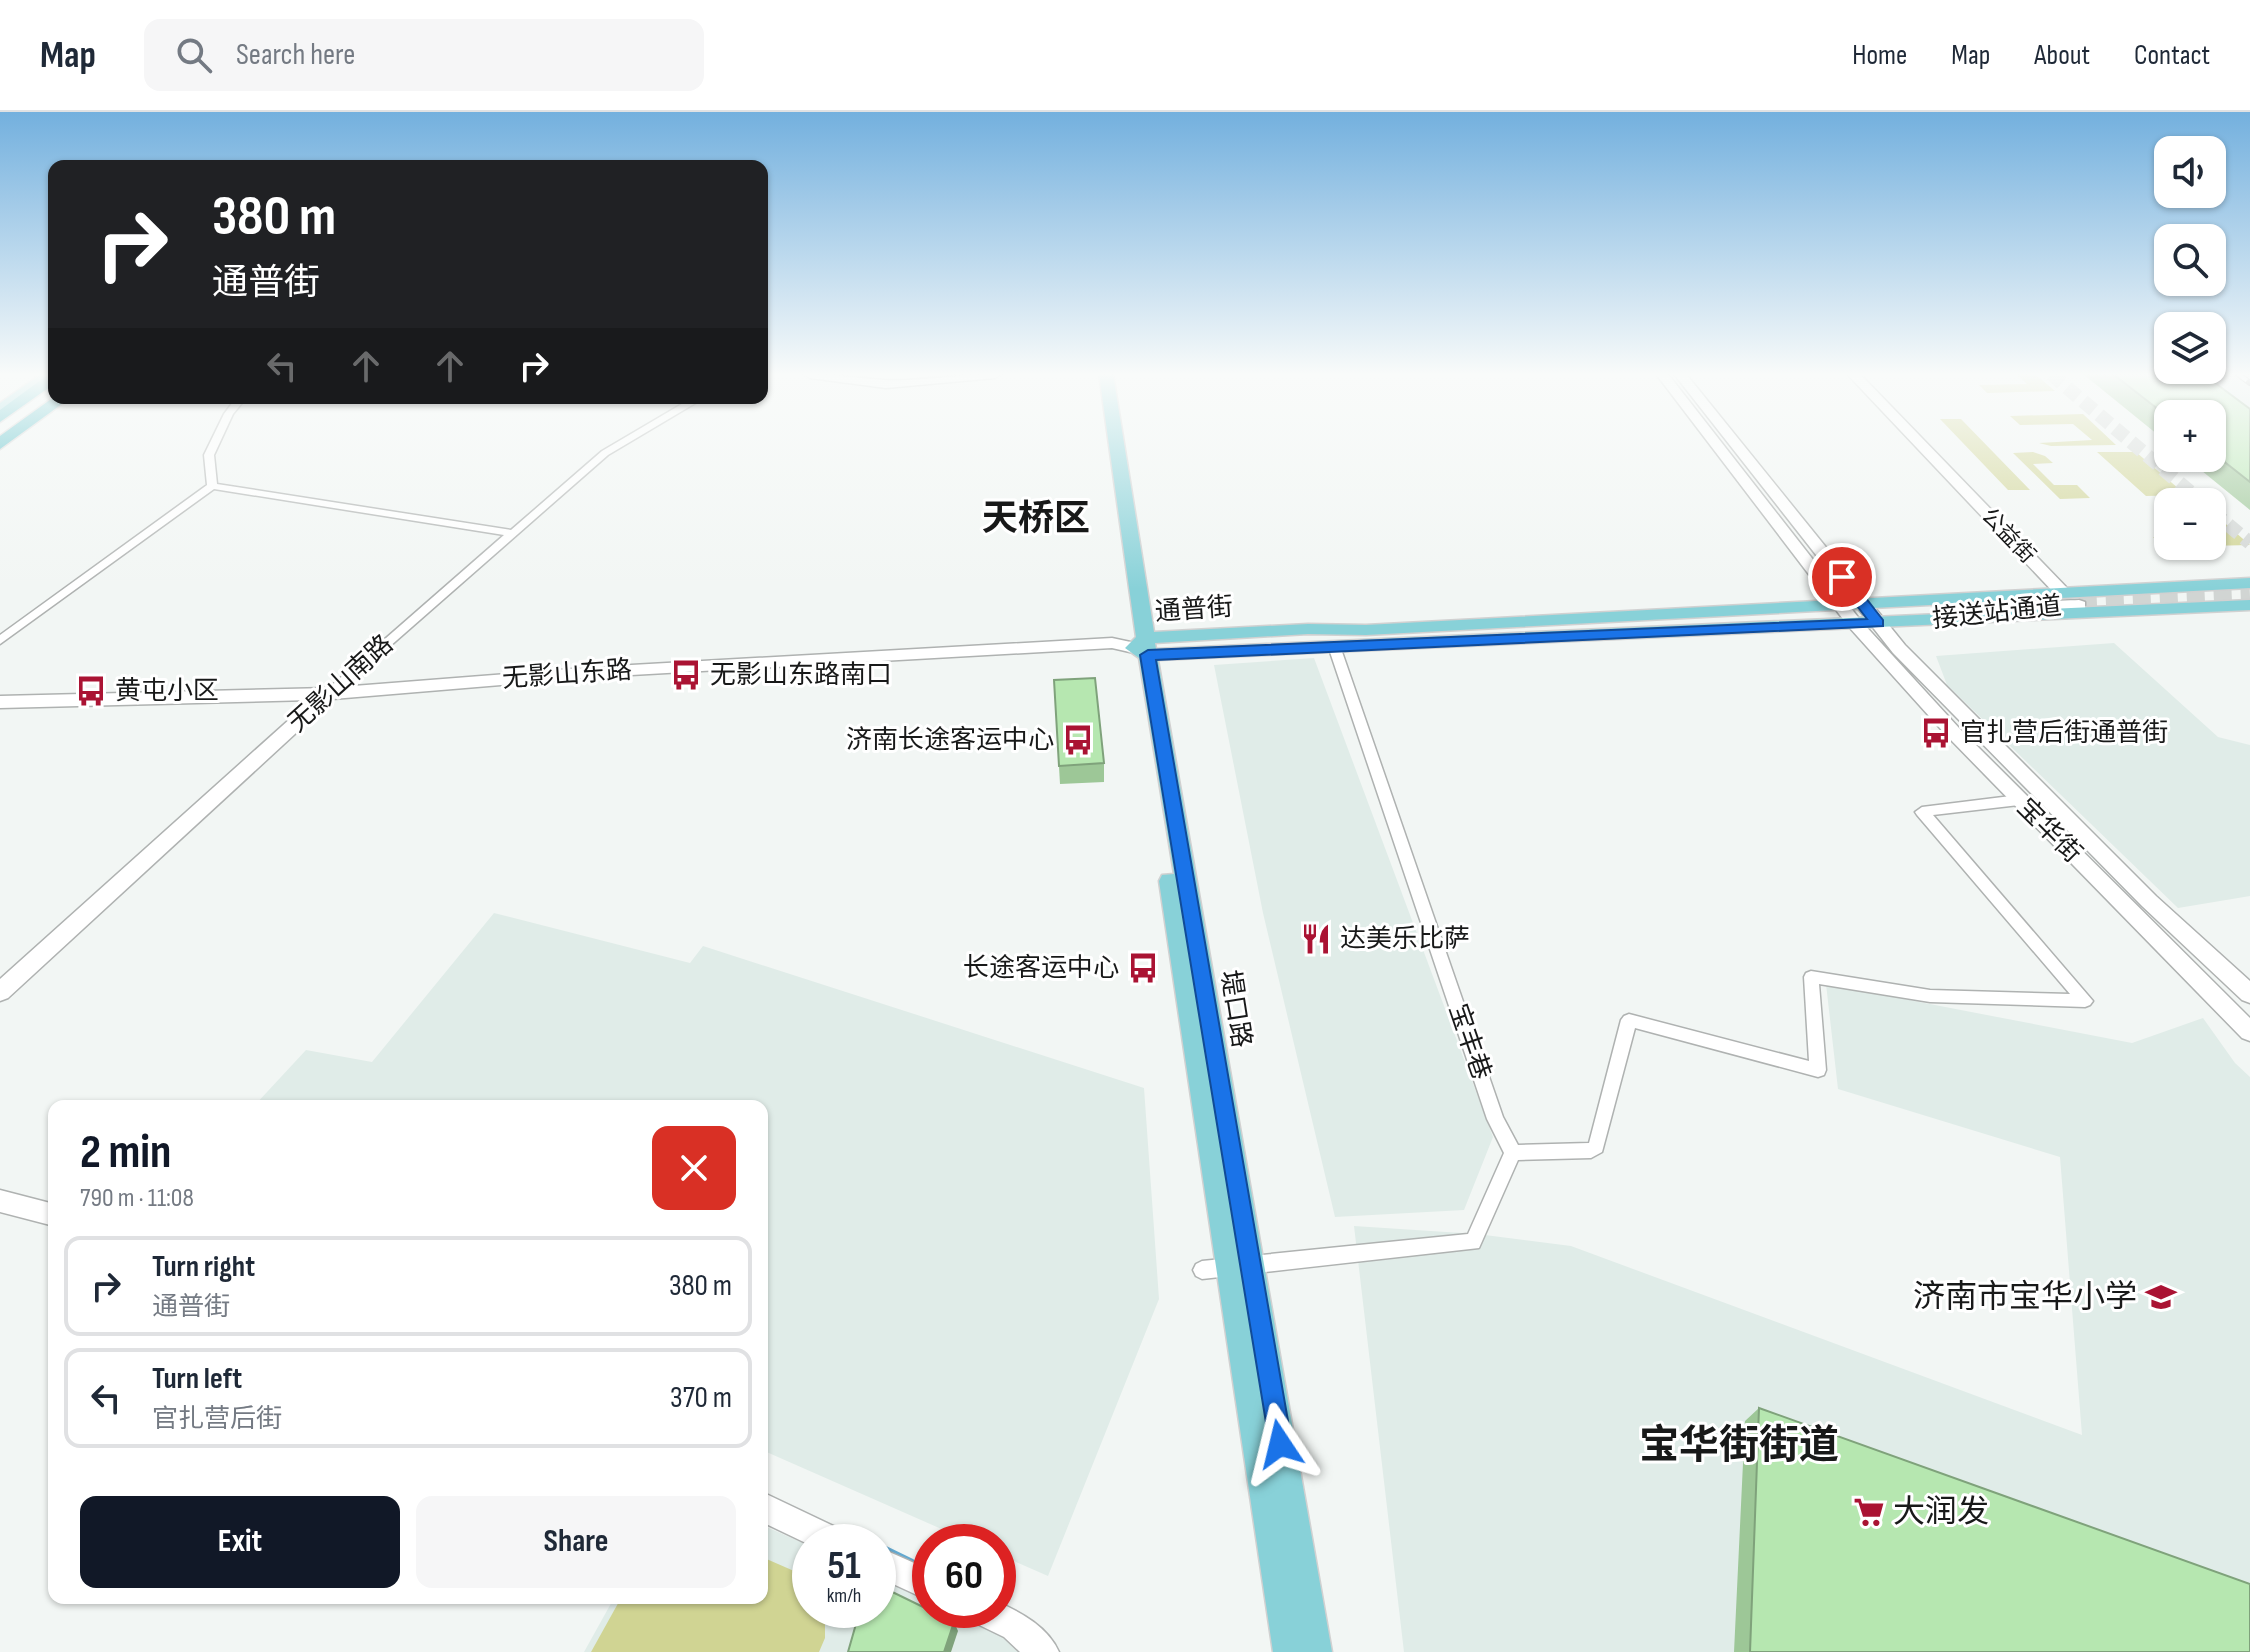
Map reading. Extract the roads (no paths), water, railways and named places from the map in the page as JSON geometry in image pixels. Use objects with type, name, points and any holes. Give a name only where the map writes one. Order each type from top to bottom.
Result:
[{"type":"main road","name":"堤口路","points":[[1105,446],[1251,1265],[1315,1652]]},
{"type":"main road","name":"堤口路","points":[[1116,446],[1143,647]]},
{"type":"main road","name":"宝华街","points":[[1718,446],[1855,624],[2019,800],[2250,1032]]},
{"type":"main road","name":"宝华街","points":[[1737,446],[1899,649],[2149,901],[2250,994]]},
{"type":"main road","name":"公益街","points":[[1922,446],[2064,594]]},
{"type":"main road","name":"通普街","points":[[1143,647],[1308,629],[1366,630],[1472,625],[2250,583]]},
{"type":"main road","name":"接送站通道","points":[[1915,621],[2016,608],[2079,605]]},
{"type":"main road","name":"通普街","points":[[1143,647],[1334,646],[2250,605]]},
{"type":"main road","name":"无影山东路","points":[[0,702],[328,694],[611,671],[1112,643],[1143,647]]},
{"type":"main road","name":"无影山南路","points":[[0,992],[328,694]]},
{"type":"main road","points":[[0,1201],[48,1213]]},
{"type":"main road","name":"堤口路","points":[[1251,1265],[1290,1652]]},
{"type":"main road","points":[[768,1510],[798,1524]]},
{"type":"main road","points":[[1016,1627],[1043,1652]]},
{"type":"street","points":[[212,486],[209,455],[213,446]]},
{"type":"street","name":"无影山南路","points":[[328,694],[605,453],[617,446]]},
{"type":"street","points":[[0,640],[212,486],[512,533]]},
{"type":"street","name":"宝丰巷","points":[[1334,646],[1495,1119],[1513,1153]]},
{"type":"street","points":[[1202,1270],[1473,1242],[1513,1153],[1591,1151],[1596,1147],[1629,1020],[1818,1070],[1811,977],[1930,996],[2085,1001],[1922,812],[2019,800]]},
{"type":"waterway","points":[[896,1555],[911,1562]]},
{"type":"tunnel","points":[[2136,446],[2185,488]]},
{"type":"tunnel","points":[[2226,523],[2250,543]]},
{"type":"tunnel","points":[[2079,605],[2250,597]]},
{"type":"place","name":"无影山东路南口","points":[[686,675]]},
{"type":"place","name":"黄屯小区","points":[[91,691]]},
{"type":"place","name":"官扎营后街通普街","points":[[1936,733]]},
{"type":"place","name":"济南长途客运中心","points":[[1078,740]]},
{"type":"place","name":"达美乐比萨","points":[[1316,939]]},
{"type":"place","name":"长途客运中心","points":[[1143,968]]},
{"type":"place","name":"济南市宝华小学","points":[[2161,1297]]},
{"type":"place","name":"大润发","points":[[1869,1512]]},
{"type":"district","name":"天桥区","points":[[1036,519]]},
{"type":"district","name":"宝华街街道","points":[[1739,1446]]}]
